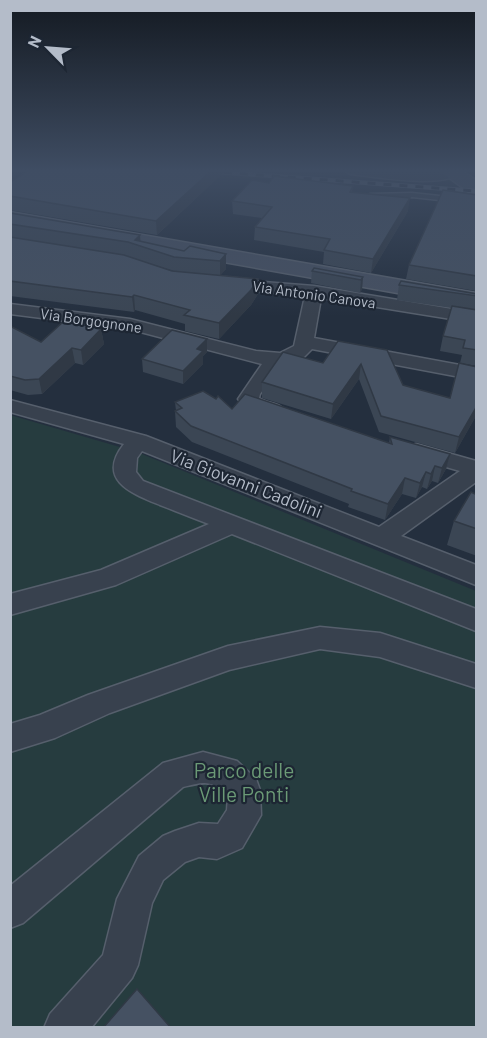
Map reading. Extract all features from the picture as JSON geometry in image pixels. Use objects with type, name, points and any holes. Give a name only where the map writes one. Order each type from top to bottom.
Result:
[{"type":"main road","points":[[12,218],[475,306]]},
{"type":"street","name":"Via Antonio Canova","points":[[206,282],[314,291],[397,307],[475,306]]},
{"type":"street","points":[[314,291],[305,342],[477,374]]},
{"type":"street","name":"Via Borgognone","points":[[10,309],[130,324],[255,357],[276,359],[293,356],[303,349],[305,342]]},
{"type":"street","points":[[276,359],[250,393],[248,399],[255,405],[289,415]]},
{"type":"street","name":"Via Giovanni Cadolini","points":[[10,406],[138,441],[477,575]]},
{"type":"street","points":[[138,441],[126,457],[125,473],[135,486],[477,620]]},
{"type":"street","points":[[398,446],[477,469]]},
{"type":"street","points":[[382,537],[477,469]]},
{"type":"street","points":[[10,606],[107,578],[232,524]]},
{"type":"street","points":[[10,738],[44,729],[99,704],[228,658],[321,638],[380,645],[477,676]]},
{"type":"street","points":[[10,754],[44,729]]},
{"type":"street","points":[[10,910],[174,774],[203,767],[226,772],[244,790],[244,815],[230,836],[217,842],[198,840],[175,848],[151,868],[135,899],[119,965],[64,1028]]},
{"type":"green space","name":"Parco delle Ville Ponti","points":[[10,415],[137,452],[476,591],[476,1027],[11,1027]]},
{"type":"building","points":[[10,218],[42,218],[140,235],[135,240],[184,251],[190,246],[226,254],[220,261],[174,257],[128,242],[10,224]]},
{"type":"building","points":[[141,218],[159,218],[156,221]]},
{"type":"building","points":[[262,218],[398,218],[373,259],[324,250],[330,239],[255,227]]},
{"type":"building","points":[[430,218],[477,218],[477,276],[409,265]]},
{"type":"building","points":[[10,237],[124,255],[172,271],[258,279],[251,290],[219,323],[184,315],[190,310],[134,295],[132,297],[10,281]]},
{"type":"building","points":[[314,268],[363,277],[361,280],[312,271]]},
{"type":"building","points":[[401,281],[477,294],[477,296],[399,285]]},
{"type":"building","points":[[452,306],[477,310],[477,350],[463,348],[465,340],[443,336]]},
{"type":"building","points":[[64,321],[101,329],[81,350],[72,348],[39,379],[25,380],[10,376],[10,326],[41,342]]},
{"type":"building","points":[[172,330],[207,339],[197,349],[203,351],[183,371],[142,359]]},
{"type":"building","points":[[338,341],[387,350],[403,385],[450,398],[459,363],[477,367],[477,406],[459,437],[381,416],[361,364],[333,404],[262,382],[283,352],[323,363]]},
{"type":"building","points":[[203,391],[216,399],[218,396],[232,409],[245,394],[392,444],[390,437],[450,454],[442,468],[435,466],[431,474],[426,472],[420,483],[405,478],[388,504],[191,426],[175,411],[182,408],[175,402]]},
{"type":"building","points":[[477,489],[477,529],[454,521],[471,492],[475,494]]},
{"type":"building","points":[[137,989],[171,1028],[103,1028]]}]
